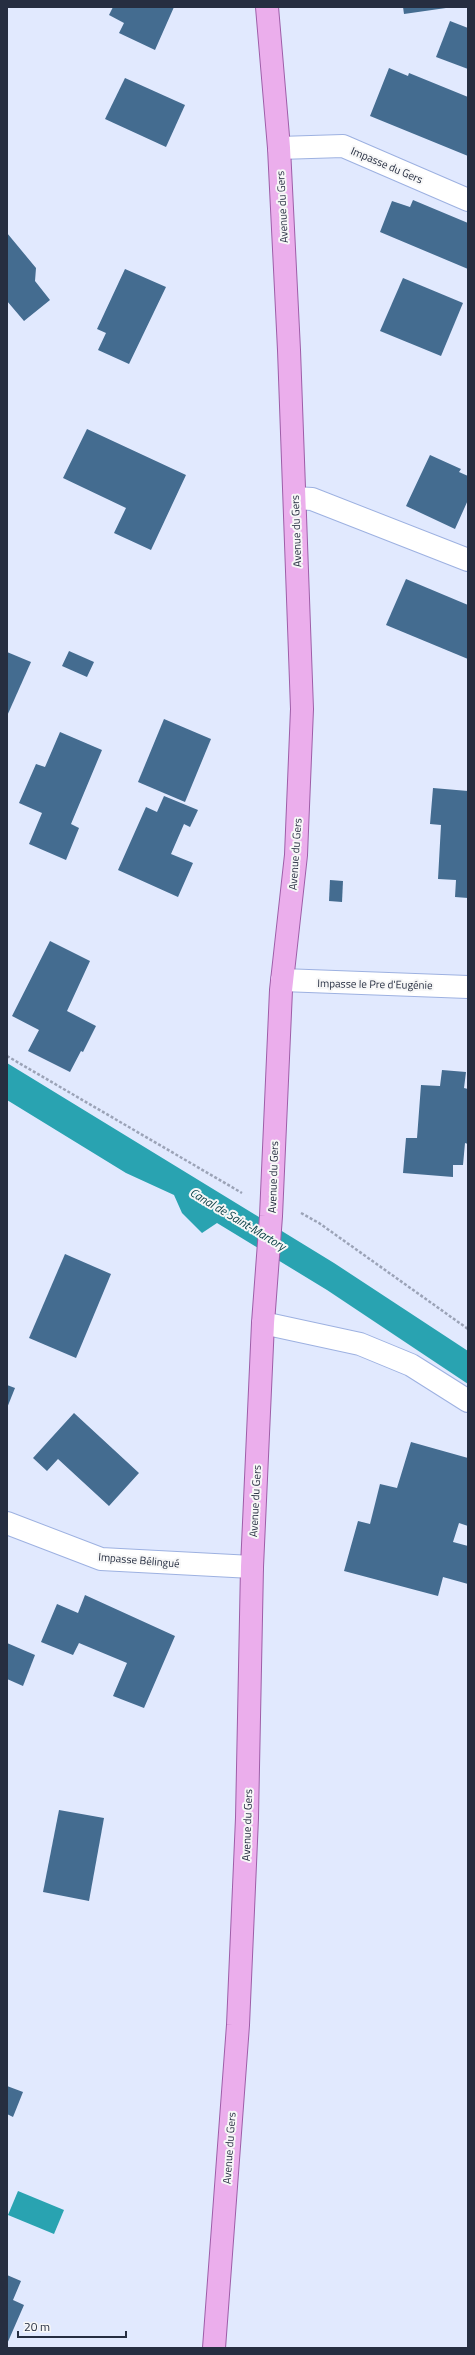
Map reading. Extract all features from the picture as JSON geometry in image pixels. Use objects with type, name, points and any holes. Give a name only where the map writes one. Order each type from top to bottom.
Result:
[{"type":"main road","name":"Avenue du Gers","points":[[214,2348],[239,2017],[247,1818],[252,1567],[282,980],[296,855],[302,709],[295,498],[279,148],[267,7]]},
{"type":"street","name":"Impasse du Gers","points":[[279,148],[343,146],[468,200]]},
{"type":"street","points":[[295,498],[312,499],[468,560]]},
{"type":"street","name":"Impasse le Pre d'Eugénie","points":[[282,980],[468,986]]},
{"type":"street","points":[[264,1323],[360,1344],[411,1365],[468,1401]]},
{"type":"street","name":"Impasse Bélingué","points":[[7,1524],[101,1559],[252,1567]]},
{"type":"water","name":"Canal de Saint-Martory","points":[[7,1063],[334,1263],[468,1351],[468,1384],[327,1290],[217,1223],[202,1233],[182,1213],[174,1195],[126,1173],[7,1100]]},
{"type":"water","points":[[18,2191],[64,2210],[54,2234],[8,2215]]},
{"type":"building","points":[[113,7],[174,7],[155,50],[119,33],[124,23],[109,15]]},
{"type":"building","points":[[403,7],[446,7],[446,8],[404,14]]},
{"type":"building","points":[[450,21],[468,28],[468,69],[436,57]]},
{"type":"building","points":[[389,68],[408,76],[409,73],[468,97],[468,156],[370,116]]},
{"type":"building","points":[[125,78],[185,105],[166,147],[105,119]]},
{"type":"building","points":[[413,200],[468,223],[468,269],[380,232],[392,201],[410,207]]},
{"type":"building","points":[[7,233],[36,268],[35,281],[50,300],[24,321],[7,301]]},
{"type":"building","points":[[125,269],[166,287],[129,364],[98,350],[106,333],[97,329]]},
{"type":"building","points":[[403,278],[463,303],[441,356],[380,331]]},
{"type":"building","points":[[87,429],[186,475],[151,550],[114,533],[126,508],[63,478]]},
{"type":"building","points":[[430,455],[461,469],[459,472],[468,476],[468,500],[455,529],[406,506]]},
{"type":"building","points":[[406,579],[468,605],[468,659],[386,625]]},
{"type":"building","points":[[69,651],[94,662],[87,677],[62,666]]},
{"type":"building","points":[[7,652],[31,662],[7,716]]},
{"type":"building","points":[[164,719],[211,739],[185,802],[138,782]]},
{"type":"building","points":[[60,732],[102,750],[71,824],[79,828],[66,860],[29,844],[42,813],[19,803],[36,764],[45,767]]},
{"type":"building","points":[[433,788],[468,791],[468,898],[455,897],[456,880],[438,879],[441,825],[430,824]]},
{"type":"building","points":[[164,796],[198,810],[190,827],[184,824],[171,854],[193,863],[178,897],[118,870],[146,807],[157,812]]},
{"type":"building","points":[[330,880],[343,881],[342,902],[329,901]]},
{"type":"building","points":[[50,941],[90,961],[67,1011],[96,1026],[83,1052],[81,1051],[70,1072],[28,1051],[39,1030],[12,1016]]},
{"type":"building","points":[[442,1070],[466,1072],[464,1088],[468,1089],[468,1144],[465,1143],[463,1165],[453,1165],[453,1177],[403,1173],[406,1138],[417,1138],[421,1085],[440,1086]]},
{"type":"building","points":[[65,1254],[111,1274],[76,1358],[29,1338]]},
{"type":"building","points":[[7,1385],[15,1388],[7,1408]]},
{"type":"building","points":[[74,1413],[139,1473],[109,1506],[58,1459],[47,1471],[33,1458]]},
{"type":"building","points":[[411,1442],[468,1458],[468,1526],[459,1523],[453,1542],[468,1546],[468,1584],[443,1577],[438,1596],[344,1571],[358,1521],[370,1524],[380,1484],[397,1488]]},
{"type":"building","points":[[85,1595],[175,1636],[144,1708],[113,1696],[127,1663],[79,1643],[73,1655],[41,1642],[57,1604],[78,1613]]},
{"type":"building","points":[[7,1643],[35,1655],[23,1686],[7,1679]]},
{"type":"building","points":[[59,1810],[104,1818],[89,1901],[43,1892]]},
{"type":"building","points":[[7,2086],[23,2092],[13,2117],[7,2114]]},
{"type":"building","points":[[7,2275],[21,2281],[13,2300],[24,2305],[7,2344]]}]
